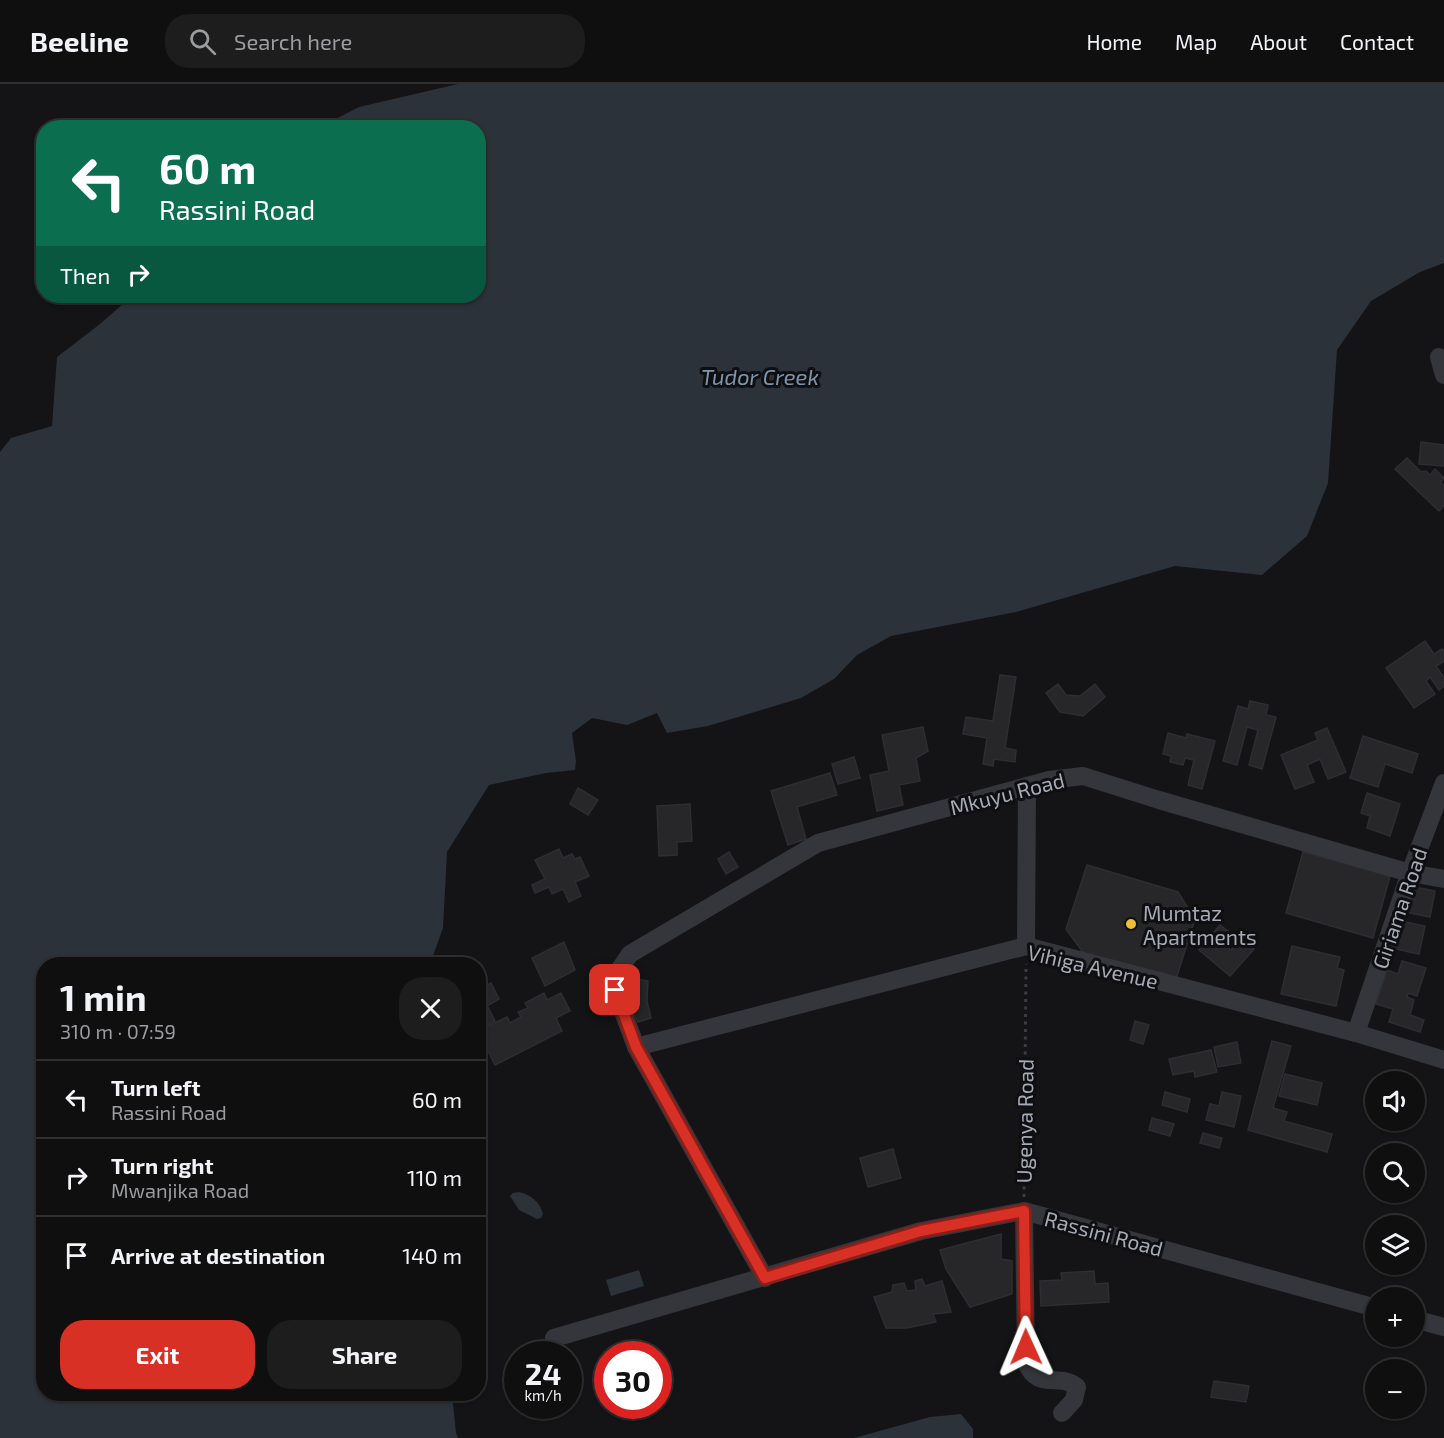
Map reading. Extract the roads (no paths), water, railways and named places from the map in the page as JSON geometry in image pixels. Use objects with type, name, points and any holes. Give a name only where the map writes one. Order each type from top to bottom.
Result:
[{"type":"street","name":"Mkuyu Road","points":[[636,1047],[615,990],[619,970],[630,954],[818,843],[1069,776],[1083,776],[1160,801],[1410,873],[1444,879]]},
{"type":"street","name":"Giriama Road","points":[[1356,1033],[1410,873],[1444,783]]},
{"type":"street","points":[[1026,946],[1027,786]]},
{"type":"street","name":"Vihiga Avenue","points":[[636,1047],[1026,946],[1356,1033],[1444,1060]]},
{"type":"street","points":[[636,1047],[765,1278]]},
{"type":"street","name":"Rassini Road","points":[[555,1338],[921,1231],[1024,1211],[1365,1305]]},
{"type":"street","name":"Ugenya Road","points":[[1024,1211],[1026,1362],[1029,1371],[1043,1380],[1072,1383],[1077,1387],[1074,1400],[1062,1413]]},
{"type":"street","points":[[1425,1322],[1444,1327]]},
{"type":"water","name":"Tudor Creek","points":[[458,84],[1444,84],[1444,263],[1420,272],[1371,301],[1337,350],[1328,483],[1307,536],[1262,575],[1175,566],[1016,612],[891,636],[857,655],[834,679],[801,698],[708,726],[667,733],[657,713],[627,725],[592,718],[572,733],[575,770],[546,773],[489,785],[447,852],[443,928],[433,957],[36,957],[36,1401],[453,1401],[458,1438],[0,1438],[0,452],[11,438],[52,426],[57,357],[124,303],[486,303],[486,120],[334,120],[359,107]]},
{"type":"water","points":[[519,1192],[531,1197],[537,1203],[542,1210],[541,1218],[537,1219],[519,1210],[510,1196]]},
{"type":"water","points":[[639,1270],[644,1286],[611,1296],[606,1280]]},
{"type":"water","points":[[961,1414],[973,1429],[973,1438],[854,1438],[930,1417]]},
{"type":"place","name":"Mumtaz Apartments","points":[[1131,924]]}]
